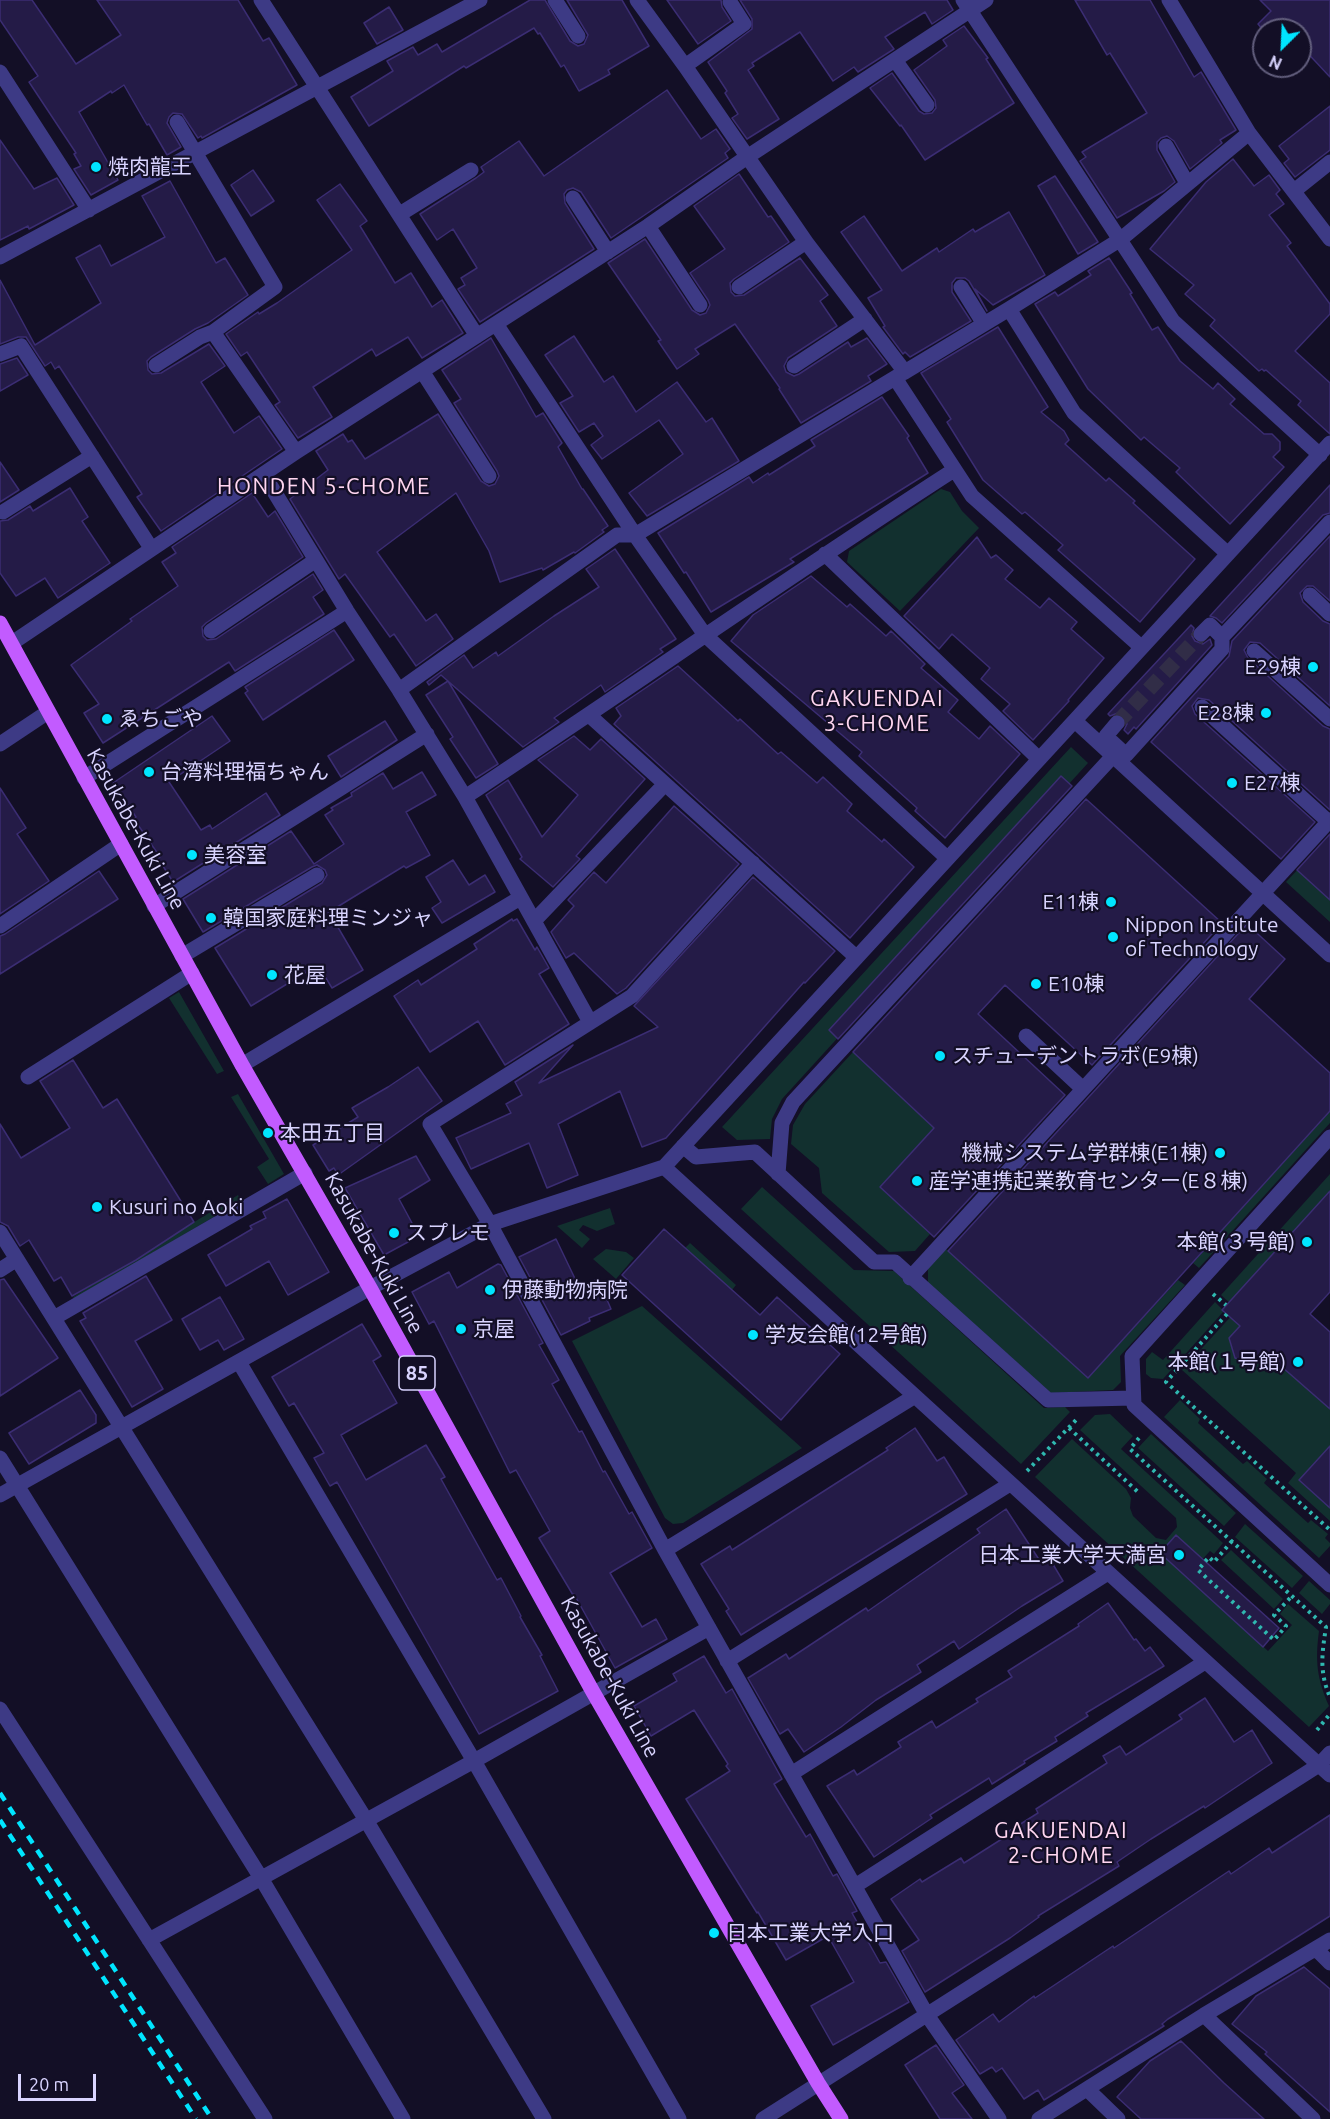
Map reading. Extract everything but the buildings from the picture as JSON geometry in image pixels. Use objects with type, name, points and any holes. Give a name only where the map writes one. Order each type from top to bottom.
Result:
[{"type":"main road","name":"Kasukabe-Kuki Line","points":[[0,623],[242,1065],[370,1288],[593,1692],[818,2083],[841,2119]]},
{"type":"street","points":[[261,0],[477,336]]},
{"type":"street","points":[[0,257],[480,0]]},
{"type":"street","points":[[555,0],[578,36]]},
{"type":"street","points":[[637,0],[686,66],[806,242],[865,320],[900,375],[954,470],[972,496],[1141,647]]},
{"type":"street","points":[[12,643],[296,452],[648,226],[747,157],[895,60],[967,5],[986,0]]},
{"type":"street","points":[[1169,0],[1249,133],[1330,239]]},
{"type":"street","points":[[686,66],[744,24],[730,2]]},
{"type":"street","points":[[0,1495],[370,1288],[490,1224],[664,1167],[1325,449],[1173,321],[967,5]]},
{"type":"street","points":[[895,60],[927,105]]},
{"type":"street","points":[[0,72],[89,210]]},
{"type":"street","points":[[156,365],[200,337],[213,332],[275,287],[177,122]]},
{"type":"street","points":[[399,690],[617,535],[635,535],[1009,309],[1120,239],[1249,133]]},
{"type":"street","points":[[1166,146],[1186,183]]},
{"type":"street","points":[[1294,191],[1330,162]]},
{"type":"street","points":[[400,214],[471,170]]},
{"type":"street","points":[[573,198],[608,252]]},
{"type":"street","points":[[648,226],[700,305]]},
{"type":"street","points":[[739,287],[806,242]]},
{"type":"street","points":[[961,287],[984,324]]},
{"type":"street","points":[[1009,309],[1074,412],[1228,554]]},
{"type":"street","points":[[794,366],[865,320]]},
{"type":"street","points":[[496,324],[635,535],[705,635],[947,858]]},
{"type":"street","points":[[213,332],[296,452]]},
{"type":"street","points":[[0,354],[21,346],[151,548]]},
{"type":"street","points":[[422,370],[489,476]]},
{"type":"street","points":[[3,512],[92,456]]},
{"type":"street","points":[[465,797],[590,715],[825,554],[954,470]]},
{"type":"street","points":[[264,475],[465,797],[590,1022]]},
{"type":"street","points":[[1078,717],[1106,736],[1125,755],[1222,649],[1222,637],[1330,522]]},
{"type":"street","points":[[825,554],[1039,759]]},
{"type":"street","points":[[211,631],[316,560]]},
{"type":"street","points":[[1310,595],[1330,614]]},
{"type":"street","points":[[84,778],[347,611]]},
{"type":"street","points":[[1201,634],[1210,625],[1222,637]]},
{"type":"street","points":[[1254,651],[1330,719]]},
{"type":"street","points":[[910,1278],[1329,822],[1202,707]]},
{"type":"street","points":[[0,744],[48,712]]},
{"type":"street","points":[[590,715],[856,957]]},
{"type":"street","points":[[1078,717],[1113,756],[1330,955]]},
{"type":"street","points":[[1106,736],[1117,723]]},
{"type":"street","points":[[154,906],[427,734]]},
{"type":"street","points":[[778,1174],[782,1123],[793,1102],[1113,756]]},
{"type":"street","points":[[534,921],[665,784]]},
{"type":"street","points":[[0,926],[121,844]]},
{"type":"street","points":[[753,863],[632,996],[430,1124],[490,1224],[665,1550],[927,2015],[999,2119]]},
{"type":"street","points":[[182,956],[317,875]]},
{"type":"street","points":[[242,1065],[520,898]]},
{"type":"street","points":[[28,1077],[192,973]]},
{"type":"street","points":[[1026,1036],[1083,1089]]},
{"type":"street","points":[[1330,1137],[1132,1356],[1134,1405],[1330,1586]]},
{"type":"street","points":[[683,1146],[696,1157],[755,1152],[874,1262],[895,1262],[910,1278],[1048,1400],[1133,1398]]},
{"type":"street","points":[[664,1167],[1324,1770]]},
{"type":"street","points":[[54,1318],[305,1173]]},
{"type":"street","points":[[0,1232],[366,1820],[544,2119]]},
{"type":"street","points":[[0,1270],[18,1259]]},
{"type":"street","points":[[239,1362],[474,1761],[679,2119]]},
{"type":"street","points":[[665,1550],[915,1396]]},
{"type":"street","points":[[0,1458],[261,1878],[403,2119]]},
{"type":"street","points":[[728,1661],[1010,1484]]},
{"type":"street","points":[[791,1774],[1108,1573]]},
{"type":"street","points":[[148,1940],[474,1761],[709,1628]]},
{"type":"street","points":[[855,1886],[1205,1662]]},
{"type":"street","points":[[0,1709],[265,2119]]},
{"type":"street","points":[[763,2119],[1324,1770],[1330,1753]]},
{"type":"street","points":[[1039,2119],[1204,2015],[1330,1940]]},
{"type":"street","points":[[1316,1949],[1330,1963]]},
{"type":"street","points":[[1204,2015],[1313,2119]]},
{"type":"street","points":[[1087,2089],[1118,2119]]},
{"type":"path","points":[[1227,1314],[1166,1382],[1330,1530]]},
{"type":"path","points":[[1010,1484],[1023,1475],[1095,1399]]},
{"type":"path","points":[[1069,1428],[1139,1493]]},
{"type":"path","points":[[1133,1429],[1141,1437],[1130,1449],[1326,1627],[1321,1656],[1325,1684],[1330,1697]]},
{"type":"path","points":[[1232,1541],[1214,1562],[1209,1557],[1198,1570],[1274,1640],[1286,1626],[1274,1615],[1292,1596]]},
{"type":"path","points":[[1317,1730],[1330,1714]]},
{"type":"green space","points":[[941,489],[950,492],[962,511],[979,528],[900,611],[847,562],[849,551]]},
{"type":"green space","points":[[1071,747],[1088,763],[782,1099],[772,1119],[770,1139],[737,1140],[722,1127]]},
{"type":"green space","points":[[1330,835],[1330,922],[1286,882]]},
{"type":"green space","points":[[179,992],[224,1071],[217,1074],[169,998]]},
{"type":"green space","points":[[853,1052],[934,1128],[880,1187],[930,1234],[915,1251],[889,1252],[822,1193],[819,1168],[791,1144],[793,1125],[805,1104]]},
{"type":"green space","points":[[238,1094],[284,1174],[268,1184],[257,1167],[269,1159],[231,1097]]},
{"type":"green space","points":[[1330,1111],[1330,1123],[1199,1268],[1193,1263]]},
{"type":"green space","points":[[1330,1174],[1330,1196],[1233,1306],[1221,1295]]},
{"type":"green space","points":[[762,1187],[854,1270],[894,1271],[1044,1408],[1065,1407],[1070,1412],[1021,1464],[741,1209]]},
{"type":"green space","points":[[238,1195],[241,1201],[74,1299],[73,1297]]},
{"type":"green space","points":[[610,1208],[615,1224],[597,1231],[583,1225],[579,1230],[590,1239],[582,1248],[557,1226]]},
{"type":"green space","points":[[690,1243],[736,1285],[732,1290],[685,1248]]},
{"type":"green space","points":[[945,1248],[1088,1378],[1178,1280],[1185,1285],[1120,1356],[1121,1382],[1113,1390],[1051,1393],[928,1283],[928,1267]]},
{"type":"green space","points":[[606,1249],[626,1252],[634,1258],[616,1279],[593,1259]]},
{"type":"green space","points":[[1215,1302],[1224,1311],[1163,1379],[1151,1378],[1146,1374],[1146,1359],[1152,1352],[1163,1360]]},
{"type":"green space","points":[[642,1306],[802,1448],[683,1523],[673,1524],[665,1518],[572,1341]]},
{"type":"green space","points":[[1234,1313],[1330,1399],[1330,1521],[1288,1483],[1296,1473],[1182,1370]]},
{"type":"green space","points":[[1180,1400],[1200,1419],[1198,1423],[1243,1464],[1247,1461],[1267,1479],[1264,1483],[1308,1523],[1311,1520],[1328,1534],[1325,1538],[1330,1546],[1319,1558],[1164,1417]]},
{"type":"green space","points":[[1110,1414],[1133,1436],[1121,1449],[1223,1543],[1214,1554],[1210,1551],[1187,1576],[1268,1651],[1292,1625],[1280,1614],[1288,1604],[1319,1631],[1318,1670],[1329,1706],[1309,1727],[1035,1477],[1072,1439],[1126,1489],[1131,1498],[1130,1508],[1133,1516],[1156,1538],[1166,1540],[1177,1527],[1176,1518],[1080,1430],[1095,1415]]},
{"type":"green space","points":[[1151,1434],[1236,1513],[1224,1526],[1138,1448]]},
{"type":"green space","points":[[1245,1524],[1303,1576],[1292,1588],[1235,1537]]},
{"type":"green space","points":[[1231,1550],[1283,1599],[1274,1609],[1221,1560]]},
{"type":"green space","points":[[1309,1581],[1330,1600],[1330,1604],[1322,1614],[1299,1593]]},
{"type":"tunnel","points":[[1117,723],[1201,634]]},
{"type":"railway","points":[[0,1793],[212,2119]]},
{"type":"railway","points":[[0,1820],[196,2119]]},
{"type":"place","name":"焼肉龍王","points":[[96,167]]},
{"type":"place","name":"E29棟","points":[[1313,667]]},
{"type":"place","name":"E28棟","points":[[1266,713]]},
{"type":"place","name":"ゑちごや","points":[[107,719]]},
{"type":"place","name":"台湾料理福ちゃん","points":[[149,772]]},
{"type":"place","name":"E27棟","points":[[1232,783]]},
{"type":"place","name":"美容室","points":[[192,855]]},
{"type":"place","name":"E11棟","points":[[1111,902]]},
{"type":"place","name":"韓国家庭料理ミンジャ","points":[[211,918]]},
{"type":"place","name":"Nippon Institute of Technology","points":[[1113,937]]},
{"type":"place","name":"花屋","points":[[272,975]]},
{"type":"place","name":"E10棟","points":[[1036,984]]},
{"type":"place","name":"スチューデントラボ(E9棟)","points":[[940,1056]]},
{"type":"place","name":"本田五丁目","points":[[268,1133]]},
{"type":"place","name":"機械システム学群棟(E1棟)","points":[[1220,1153]]},
{"type":"place","name":"産学連携起業教育センター(E８棟)","points":[[917,1181]]},
{"type":"place","name":"Kusuri no Aoki","points":[[97,1207]]},
{"type":"place","name":"スプレモ","points":[[394,1233]]},
{"type":"place","name":"本館(３号館)","points":[[1307,1242]]},
{"type":"place","name":"伊藤動物病院","points":[[490,1290]]},
{"type":"place","name":"京屋","points":[[461,1329]]},
{"type":"place","name":"学友会館(12号館)","points":[[753,1335]]},
{"type":"place","name":"本館(１号館)","points":[[1298,1362]]},
{"type":"place","name":"日本工業大学天満宮","points":[[1179,1555]]},
{"type":"place","name":"日本工業大学入口","points":[[714,1933]]},
{"type":"district","name":"HONDEN 5-CHOME","points":[[324,487]]},
{"type":"district","name":"GAKUENDAI 3-CHOME","points":[[877,712]]},
{"type":"district","name":"GAKUENDAI 2-CHOME","points":[[1061,1844]]}]
